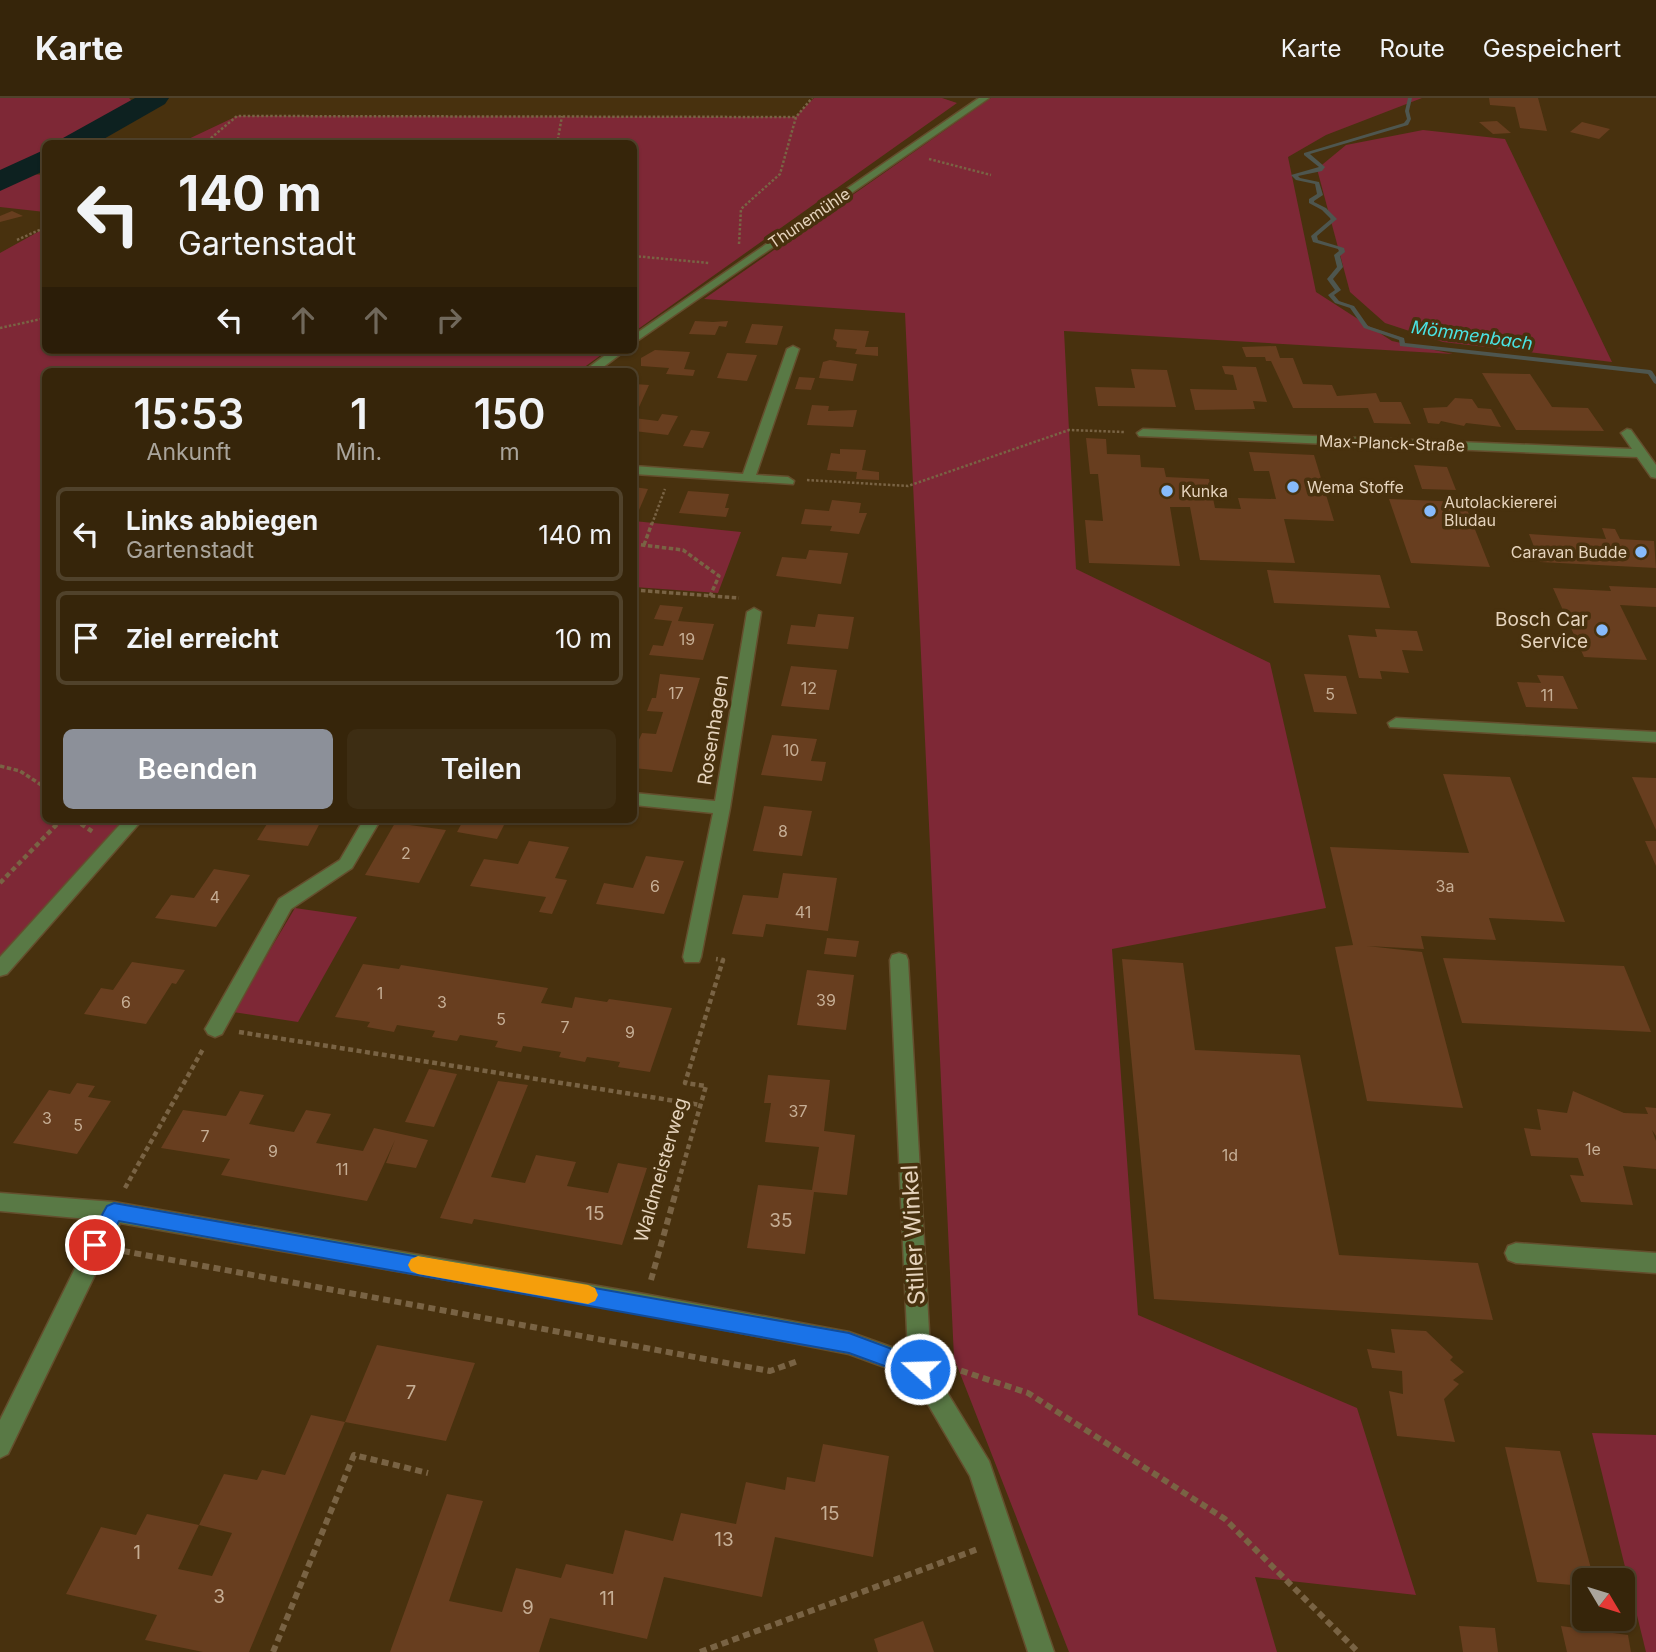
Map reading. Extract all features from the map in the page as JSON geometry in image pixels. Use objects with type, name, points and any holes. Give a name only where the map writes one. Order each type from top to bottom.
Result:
[{"type":"street","name":"Thunemühle","points":[[637,338],[985,98]]},
{"type":"street","points":[[748,479],[793,349]]},
{"type":"street","points":[[594,368],[614,354]]},
{"type":"street","name":"Max-Planck-Straße","points":[[1143,433],[1640,453]]},
{"type":"street","points":[[1627,433],[1656,474]]},
{"type":"street","points":[[637,470],[788,481]]},
{"type":"street","name":"Rosenhagen","points":[[637,799],[722,808],[754,612]]},
{"type":"street","points":[[1396,723],[1656,737]]},
{"type":"street","points":[[692,957],[722,808]]},
{"type":"street","points":[[0,969],[131,823]]},
{"type":"street","points":[[215,1029],[285,904],[346,864],[371,823]]},
{"type":"street","name":"Stiller Winkel","points":[[899,960],[919,1363],[980,1469],[1041,1652]]},
{"type":"street","points":[[0,1202],[114,1212],[644,1304],[849,1343],[919,1363]]},
{"type":"street","points":[[0,1446],[95,1245],[114,1212]]},
{"type":"street","points":[[1516,1253],[1656,1263]]},
{"type":"path","points":[[637,256],[738,266],[741,209],[780,174],[796,117],[812,98]]},
{"type":"path","points":[[209,140],[237,116],[796,117]]},
{"type":"path","points":[[558,140],[562,116]]},
{"type":"path","points":[[909,150],[966,170],[990,175]]},
{"type":"path","points":[[17,240],[42,229]]},
{"type":"path","points":[[0,328],[42,319]]},
{"type":"path","points":[[788,481],[908,486],[1069,430],[1143,433]]},
{"type":"path","points":[[644,545],[672,472]]},
{"type":"path","points":[[637,544],[683,550],[719,576],[710,596]]},
{"type":"path","points":[[637,590],[746,598],[754,612]]},
{"type":"path","points":[[0,766],[20,771],[42,785]]},
{"type":"path","points":[[0,883],[58,823]]},
{"type":"path","name":"Waldmeisterweg","points":[[644,1304],[706,1086],[685,1083],[723,960],[692,957]]},
{"type":"path","points":[[114,1212],[215,1029],[486,1074],[701,1105]]},
{"type":"path","points":[[95,1245],[770,1371],[849,1343]]},
{"type":"path","points":[[919,1363],[1028,1393],[1225,1519],[1358,1652]]},
{"type":"path","points":[[273,1652],[354,1455],[428,1473]]},
{"type":"path","points":[[700,1652],[1003,1541]]},
{"type":"shaded area","points":[[0,98],[129,98],[135,104],[65,140],[42,140],[42,153],[5,172],[42,175],[42,212],[0,207]]},
{"type":"shaded area","points":[[814,98],[942,98],[957,103],[637,330],[637,140],[186,140],[237,116],[795,117]]},
{"type":"shaded area","points":[[991,98],[1422,98],[1326,135],[1288,157],[1316,292],[1392,341],[1453,354],[1064,331],[1076,569],[1270,663],[1326,908],[1112,949],[1138,1315],[1357,1408],[1416,1595],[1255,1577],[1277,1652],[1069,1652],[954,1358],[905,313],[704,299]]},
{"type":"shaded area","points":[[1423,130],[1505,139],[1612,362],[1443,342],[1385,323],[1350,292],[1317,169],[1346,145]]},
{"type":"shaded area","points":[[42,230],[42,354],[602,354],[583,368],[42,368],[42,823],[128,823],[0,966],[0,253]]},
{"type":"shaded area","points":[[637,521],[741,532],[718,593],[637,587]]},
{"type":"shaded area","points":[[295,908],[357,917],[298,1022],[233,1012]]},
{"type":"shaded area","points":[[1592,1433],[1656,1435],[1656,1652],[1646,1652],[1635,1607],[1635,1568],[1625,1568]]},
{"type":"building","points":[[1489,98],[1538,98],[1547,131],[1520,128],[1515,107],[1490,105]]},
{"type":"building","points":[[1497,121],[1511,133],[1493,134],[1479,122]]},
{"type":"building","points":[[1582,122],[1610,129],[1599,139],[1570,132]]},
{"type":"building","points":[[12,211],[23,216],[0,222],[0,216]]},
{"type":"building","points":[[695,321],[728,321],[726,327],[719,326],[715,335],[689,334]]},
{"type":"building","points":[[752,324],[783,326],[777,345],[745,343]]},
{"type":"building","points":[[835,329],[869,331],[865,347],[878,347],[878,356],[855,354],[857,349],[836,347],[837,342],[833,339]]},
{"type":"building","points":[[1276,346],[1280,358],[1293,358],[1303,384],[1332,385],[1337,396],[1376,393],[1380,402],[1401,402],[1411,424],[1374,423],[1368,408],[1293,408],[1271,361],[1266,361],[1265,357],[1246,357],[1242,347]]},
{"type":"building","points":[[655,350],[690,352],[684,369],[695,370],[693,376],[666,374],[669,368],[641,366],[641,358]]},
{"type":"building","points":[[727,353],[757,355],[747,381],[717,378]]},
{"type":"building","points":[[830,360],[857,364],[853,381],[819,378],[823,362]]},
{"type":"building","points":[[1222,366],[1256,367],[1267,402],[1253,401],[1255,409],[1195,410],[1190,389],[1237,390],[1233,375],[1225,374]]},
{"type":"building","points":[[1131,369],[1167,370],[1176,407],[1098,406],[1095,387],[1135,388]]},
{"type":"building","points":[[1482,373],[1530,374],[1552,407],[1588,408],[1604,431],[1516,430]]},
{"type":"building","points":[[799,377],[815,378],[811,390],[795,389]]},
{"type":"building","points":[[637,384],[649,385],[639,407]]},
{"type":"building","points":[[1455,398],[1472,399],[1478,408],[1491,409],[1501,427],[1466,423],[1464,426],[1441,421],[1439,424],[1428,423],[1423,408],[1447,407]]},
{"type":"building","points":[[812,405],[829,406],[828,411],[857,410],[853,427],[807,425]]},
{"type":"building","points":[[662,414],[678,416],[668,435],[637,431],[637,418],[658,421]]},
{"type":"building","points":[[691,430],[710,432],[703,448],[683,446]]},
{"type":"building","points":[[1086,438],[1106,439],[1107,454],[1140,455],[1141,467],[1164,468],[1166,477],[1209,479],[1215,508],[1241,509],[1238,498],[1276,499],[1269,471],[1254,471],[1249,452],[1314,455],[1334,521],[1284,519],[1295,563],[1200,560],[1190,507],[1170,507],[1180,566],[1089,563],[1085,520],[1103,521],[1098,474],[1090,474]]},
{"type":"building","points":[[840,449],[866,450],[862,470],[879,472],[879,480],[856,479],[857,472],[827,470],[831,453],[840,454]]},
{"type":"building","points":[[1414,465],[1447,467],[1456,490],[1422,489]]},
{"type":"building","points":[[637,487],[648,489],[639,510]]},
{"type":"building","points":[[688,491],[729,494],[725,508],[729,508],[726,517],[679,513]]},
{"type":"building","points":[[1389,499],[1464,502],[1490,567],[1411,563]]},
{"type":"building","points":[[832,500],[861,503],[859,513],[867,513],[859,534],[830,531],[832,526],[801,524],[805,509],[829,511]]},
{"type":"building","points":[[1602,528],[1615,529],[1620,539],[1654,541],[1656,568],[1540,562],[1529,534],[1606,539]]},
{"type":"building","points":[[809,550],[848,553],[841,584],[776,576],[782,557],[806,559]]},
{"type":"building","points":[[1267,570],[1380,575],[1390,608],[1274,603]]},
{"type":"building","points":[[1609,586],[1656,588],[1656,607],[1620,605],[1647,660],[1584,657],[1553,588],[1611,591]]},
{"type":"building","points":[[660,605],[683,607],[678,621],[714,624],[703,660],[649,655],[653,645],[663,646],[672,621],[654,619]]},
{"type":"building","points":[[818,614],[854,617],[848,649],[787,644],[791,625],[815,627]]},
{"type":"building","points":[[1375,629],[1417,631],[1423,651],[1402,650],[1409,673],[1380,671],[1382,679],[1359,678],[1348,635],[1377,637]]},
{"type":"building","points":[[791,666],[837,670],[829,710],[781,706]]},
{"type":"building","points":[[660,674],[700,678],[672,772],[637,768],[637,744],[642,733],[656,734],[663,712],[647,711],[652,698],[656,698]]},
{"type":"building","points":[[1304,674],[1346,676],[1357,714],[1314,712]]},
{"type":"building","points":[[1537,675],[1563,676],[1578,709],[1526,707],[1517,682],[1541,683]]},
{"type":"building","points":[[772,735],[817,739],[811,761],[826,762],[822,781],[761,775]]},
{"type":"building","points":[[1443,774],[1510,777],[1565,922],[1489,918],[1496,940],[1421,936],[1424,949],[1367,946],[1422,952],[1463,1108],[1367,1101],[1335,947],[1353,945],[1330,847],[1469,853]]},
{"type":"building","points":[[1632,777],[1656,778],[1656,830]]},
{"type":"building","points":[[764,806],[812,811],[802,856],[753,851]]},
{"type":"building","points":[[268,823],[320,823],[308,846],[257,840]]},
{"type":"building","points":[[395,823],[446,830],[419,883],[365,875]]},
{"type":"building","points":[[462,823],[505,823],[497,839],[457,832]]},
{"type":"building","points":[[529,841],[569,847],[555,878],[567,880],[552,914],[539,912],[546,897],[470,886],[484,859],[518,864]]},
{"type":"building","points":[[1645,841],[1656,841],[1656,866]]},
{"type":"building","points":[[646,856],[684,861],[664,914],[596,904],[604,883],[633,888]]},
{"type":"building","points":[[214,869],[250,875],[216,927],[155,918],[171,895],[194,898]]},
{"type":"building","points":[[783,873],[837,878],[828,931],[766,924],[763,937],[732,934],[743,895],[778,898]]},
{"type":"building","points":[[827,938],[859,941],[856,957],[824,954]]},
{"type":"building","points":[[1443,958],[1624,966],[1651,1032],[1462,1023]]},
{"type":"building","points":[[1122,959],[1183,963],[1195,1050],[1300,1055],[1339,1255],[1478,1263],[1493,1320],[1154,1299]]},
{"type":"building","points":[[132,962],[185,970],[176,984],[172,983],[146,1024],[84,1014],[101,988],[113,990]]},
{"type":"building","points":[[363,964],[399,969],[401,965],[548,988],[541,1003],[572,1008],[575,997],[672,1008],[650,1072],[618,1067],[620,1062],[587,1057],[585,1062],[559,1057],[561,1052],[523,1046],[521,1052],[495,1047],[498,1041],[460,1035],[457,1041],[432,1037],[435,1031],[397,1025],[394,1032],[367,1027],[370,1022],[335,1017]]},
{"type":"building","points":[[807,970],[854,975],[846,1030],[797,1025]]},
{"type":"building","points":[[429,1069],[457,1074],[434,1127],[405,1122]]},
{"type":"building","points":[[768,1075],[830,1080],[824,1131],[855,1135],[847,1195],[814,1192],[805,1254],[747,1248],[758,1185],[812,1190],[819,1147],[765,1142],[771,1103],[764,1103]]},
{"type":"building","points":[[498,1081],[528,1085],[491,1177],[525,1183],[536,1155],[576,1162],[567,1186],[608,1193],[618,1163],[647,1168],[622,1245],[474,1219],[472,1224],[440,1218]]},
{"type":"building","points":[[77,1083],[95,1086],[88,1097],[111,1101],[77,1154],[13,1143],[49,1090],[70,1094]]},
{"type":"building","points":[[240,1091],[264,1095],[249,1124],[294,1132],[306,1110],[331,1114],[316,1143],[363,1151],[374,1128],[428,1140],[416,1168],[386,1163],[395,1140],[367,1201],[221,1175],[230,1159],[161,1148],[183,1110],[226,1116]]},
{"type":"building","points":[[1573,1091],[1624,1113],[1648,1114],[1645,1107],[1656,1108],[1656,1136],[1652,1130],[1656,1141],[1656,1169],[1623,1166],[1633,1205],[1581,1202],[1570,1175],[1584,1176],[1578,1158],[1531,1156],[1524,1128],[1541,1130],[1537,1109],[1567,1113]]},
{"type":"building","points":[[1391,1329],[1426,1331],[1453,1357],[1450,1360],[1464,1372],[1453,1380],[1459,1384],[1444,1399],[1455,1442],[1397,1436],[1389,1391],[1403,1394],[1402,1371],[1372,1368],[1367,1349],[1395,1353]]},
{"type":"building","points":[[377,1345],[475,1363],[446,1441],[345,1422]]},
{"type":"building","points":[[311,1415],[345,1422],[249,1652],[203,1652],[145,1640],[157,1615],[66,1594],[101,1527],[136,1535],[147,1514],[199,1525],[224,1474],[257,1480],[262,1470],[285,1475]],"holes":[[[199,1525],[232,1533],[212,1576],[178,1569]]]},
{"type":"building","points":[[823,1444],[889,1456],[873,1557],[775,1537],[762,1597],[664,1577],[647,1639],[550,1618],[539,1652],[390,1652],[447,1494],[483,1501],[449,1601],[502,1612],[516,1568],[561,1578],[566,1564],[613,1574],[625,1530],[673,1541],[681,1513],[736,1524],[746,1482],[785,1490],[787,1477],[815,1482]]},
{"type":"building","points":[[1505,1447],[1560,1451],[1591,1568],[1572,1568],[1572,1585],[1537,1582]]},
{"type":"building","points":[[923,1621],[934,1652],[878,1652],[874,1639]]},
{"type":"building","points":[[1459,1626],[1495,1628],[1498,1652],[1463,1652]]},
{"type":"building","points":[[1561,1626],[1572,1627],[1572,1631],[1628,1635],[1631,1652],[1567,1652]]},
{"type":"waterway","points":[[80,140],[155,98]]},
{"type":"waterway","name":"Mömmenbach","points":[[1410,98],[1407,111],[1409,119],[1406,124],[1306,154],[1322,167],[1320,170],[1294,175],[1298,179],[1317,183],[1320,195],[1311,200],[1312,203],[1324,209],[1334,219],[1314,236],[1315,241],[1341,248],[1342,252],[1337,255],[1340,267],[1330,279],[1338,290],[1331,295],[1337,302],[1352,307],[1366,327],[1402,339],[1402,345],[1650,372],[1656,382]]},
{"type":"waterway","points":[[0,182],[42,160]]},
{"type":"slow traffic","points":[[418,1265],[588,1295]]},
{"type":"place","name":"Wema Stoffe","points":[[1293,487]]},
{"type":"place","name":"Kunka","points":[[1167,491]]},
{"type":"place","name":"Autolackiererei Bludau","points":[[1430,511]]},
{"type":"place","name":"Caravan Budde","points":[[1641,552]]},
{"type":"place","name":"Bosch Car Service","points":[[1602,630]]},
{"type":"route","points":[[95,1245],[114,1212],[644,1304],[849,1343],[920,1369]]}]
